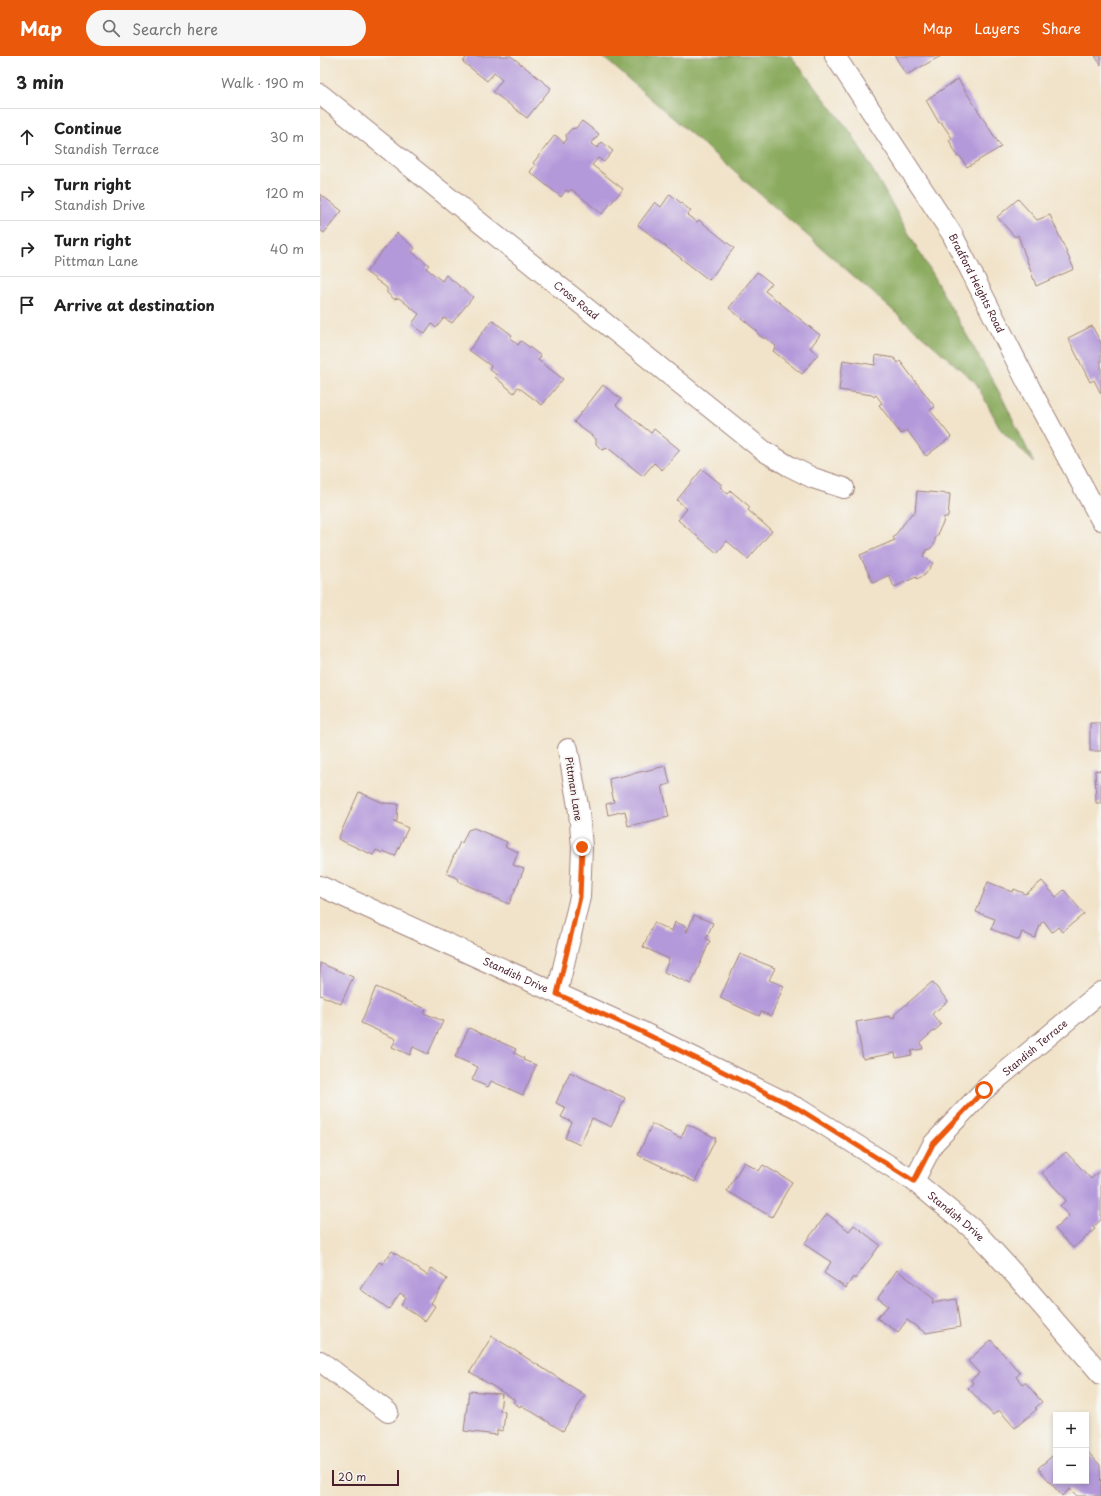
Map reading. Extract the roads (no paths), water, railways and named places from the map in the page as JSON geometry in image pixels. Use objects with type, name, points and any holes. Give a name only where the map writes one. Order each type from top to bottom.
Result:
[{"type":"street","name":"Bradford Heights Road","points":[[835,56],[952,234],[1033,394],[1101,520]]},
{"type":"street","name":"Cross Road","points":[[320,94],[764,451],[813,478],[844,488]]},
{"type":"street","name":"Pittman Lane","points":[[557,994],[580,897],[582,847],[579,812],[568,749]]},
{"type":"street","name":"Standish Drive","points":[[320,886],[638,1030],[799,1109],[914,1181],[975,1231],[1101,1374]]},
{"type":"street","name":"Standish Terrace","points":[[914,1181],[933,1144],[984,1090],[1101,992]]},
{"type":"street","points":[[320,1361],[388,1412]]}]
